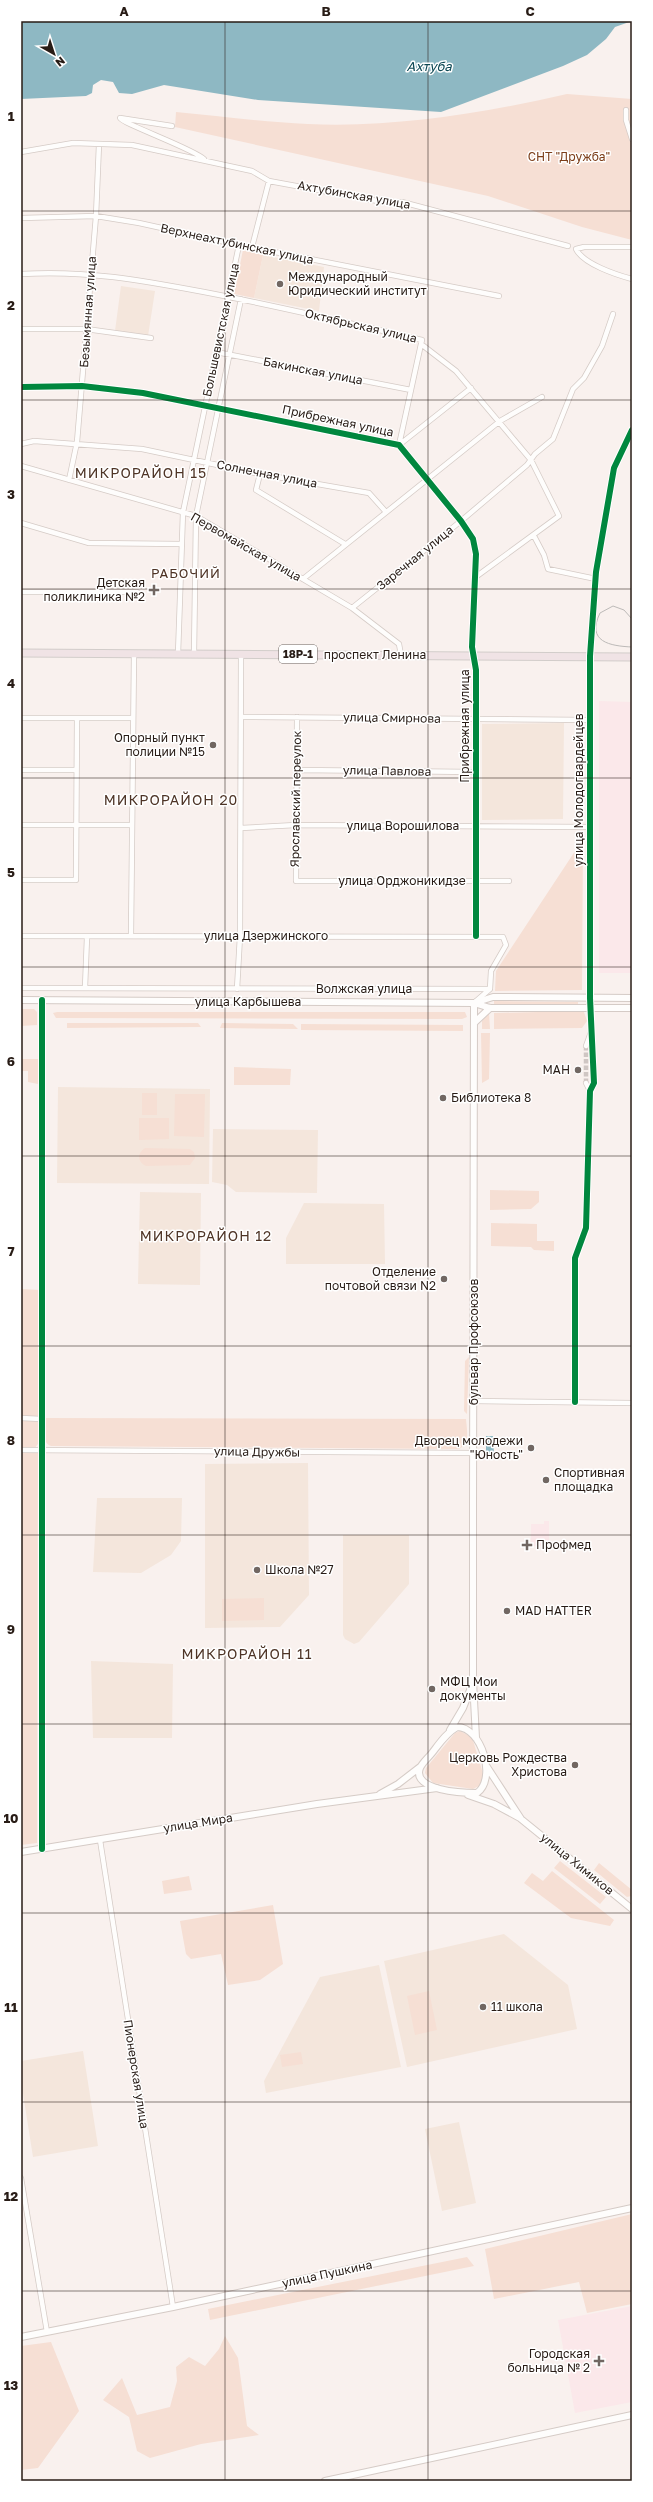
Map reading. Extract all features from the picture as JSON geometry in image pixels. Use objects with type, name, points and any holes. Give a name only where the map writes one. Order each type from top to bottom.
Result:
[{"type":"main road","name":"проспект Ленина","points":[[21,653],[632,657]]},
{"type":"street","points":[[626,110],[626,120],[632,139]]},
{"type":"street","points":[[172,126],[122,117],[120,120],[176,145],[196,152],[204,159]]},
{"type":"street","name":"Ахтубинская улица","points":[[21,152],[73,143],[132,145],[204,159],[252,171],[269,181],[383,202],[402,202],[568,246]]},
{"type":"street","name":"Безымянная улица","points":[[69,480],[77,442],[82,386],[90,273],[96,216],[99,144]]},
{"type":"street","points":[[252,248],[269,181]]},
{"type":"street","name":"Верхнеахтубинская улица","points":[[21,218],[96,216],[139,223],[252,248],[499,296]]},
{"type":"street","name":"Большевистская улица","points":[[178,654],[183,512],[239,245]]},
{"type":"street","points":[[632,247],[584,246],[576,249],[583,256],[611,273],[632,279]]},
{"type":"street","name":"Октябрьская улица","points":[[21,274],[90,273],[120,277],[241,299],[422,340],[421,344],[445,361],[471,388],[532,460],[559,516],[534,536],[476,576]]},
{"type":"street","name":"Большевистская улица","points":[[194,654],[196,516],[228,354],[241,299]]},
{"type":"street","name":"Заречная улица","points":[[352,608],[461,521],[532,460],[553,439],[573,389],[584,378],[602,346],[612,314]]},
{"type":"street","points":[[21,329],[62,327],[151,338]]},
{"type":"street","points":[[399,445],[421,344]]},
{"type":"street","name":"Бакинская улица","points":[[216,352],[411,390]]},
{"type":"street","name":"Прибрежная улица","points":[[21,387],[82,386],[143,393],[399,445],[429,479],[473,539],[476,576],[472,647],[476,670],[477,719],[476,936]]},
{"type":"street","points":[[399,445],[471,388]]},
{"type":"street","points":[[303,579],[500,421],[542,397]]},
{"type":"street","name":"улица Молодогвардейцев","points":[[590,1007],[590,656],[596,572],[614,468],[632,430]]},
{"type":"street","name":"Солнечная улица","points":[[21,444],[34,441],[77,442],[142,449],[260,474],[369,493],[386,512]]},
{"type":"street","name":"Первомайская улица","points":[[21,466],[196,516],[352,608],[399,644],[401,655]]},
{"type":"street","points":[[260,474],[256,490],[345,544]]},
{"type":"street","points":[[21,523],[90,543],[181,544]]},
{"type":"street","points":[[534,536],[544,555],[548,569],[596,579]]},
{"type":"street","points":[[21,592],[137,592]]},
{"type":"street","points":[[131,936],[132,718],[134,654]]},
{"type":"street","points":[[237,989],[240,936],[242,717],[241,654]]},
{"type":"street","name":"улица Смирнова","points":[[242,717],[590,720]]},
{"type":"street","name":"Ярославский переулок","points":[[296,881],[297,717]]},
{"type":"street","points":[[21,718],[132,718]]},
{"type":"street","points":[[21,880],[76,880],[77,718]]},
{"type":"street","points":[[21,770],[76,770]]},
{"type":"street","name":"улица Павлова","points":[[297,770],[476,772]]},
{"type":"street","points":[[21,825],[132,825]]},
{"type":"street","name":"улица Ворошилова","points":[[241,828],[296,826],[590,827]]},
{"type":"street","name":"улица Орджоникидзе","points":[[296,881],[509,881]]},
{"type":"street","name":"улица Дзержинского","points":[[21,936],[503,937],[506,945],[491,971],[490,989]]},
{"type":"street","points":[[85,988],[87,937]]},
{"type":"street","name":"Волжская улица","points":[[21,988],[490,989]]},
{"type":"street","points":[[474,1003],[490,989]]},
{"type":"street","name":"улица Карбышева","points":[[474,1003],[493,997],[632,998]]},
{"type":"street","name":"улица Карбышева","points":[[21,1000],[474,1003],[490,1008],[632,1008]]},
{"type":"street","points":[[42,1000],[42,1849]]},
{"type":"street","name":"бульвар Профсоюзов","points":[[474,1003],[473,1453],[474,1681],[476,1738]]},
{"type":"street","points":[[590,1007],[593,1046]]},
{"type":"street","points":[[475,1022],[490,1008]]},
{"type":"street","points":[[586,1046],[591,1032]]},
{"type":"street","points":[[586,1083],[590,1091]]},
{"type":"street","points":[[575,1402],[575,1258],[586,1228],[589,1172],[590,1091],[594,1083]]},
{"type":"street","points":[[474,1401],[632,1403]]},
{"type":"street","points":[[21,1418],[41,1419]]},
{"type":"street","name":"улица Дружбы","points":[[21,1450],[473,1453]]},
{"type":"street","name":"бульвар Профсоюзов","points":[[449,1732],[463,1708],[474,1681]]},
{"type":"street","points":[[457,1727],[464,1727],[476,1738],[486,1766],[486,1780],[483,1788],[477,1793],[465,1793],[437,1788],[426,1784],[420,1778],[420,1767],[449,1732],[457,1727]]},
{"type":"street","name":"улица Химиков","points":[[486,1766],[521,1819]]},
{"type":"street","name":"улица Мира","points":[[376,1796],[399,1784],[420,1767]]},
{"type":"street","name":"улица Мира","points":[[21,1852],[376,1796],[437,1788]]},
{"type":"street","name":"улица Химиков","points":[[465,1793],[494,1804],[521,1819],[631,1905]]},
{"type":"street","name":"Пионерская улица","points":[[100,1840],[173,2307]]},
{"type":"street","points":[[21,2178],[47,2332]]},
{"type":"street","name":"улица Пушкина","points":[[21,2337],[173,2307],[632,2208]]},
{"type":"street","points":[[325,2481],[632,2415]]},
{"type":"shaded area","points":[[263,255],[324,267],[319,311],[254,298]]},
{"type":"shaded area","points":[[121,286],[155,291],[148,336],[115,331]]},
{"type":"shaded area","points":[[599,701],[632,702],[632,973],[599,973]]},
{"type":"shaded area","points":[[564,723],[563,819],[482,820],[482,724]]},
{"type":"shaded area","points":[[58,1087],[210,1089],[209,1184],[57,1183]]},
{"type":"shaded area","points":[[213,1129],[318,1130],[317,1193],[236,1192],[227,1185],[212,1182]]},
{"type":"shaded area","points":[[140,1192],[201,1193],[200,1285],[138,1284]]},
{"type":"shaded area","points":[[304,1203],[384,1204],[385,1264],[286,1264],[286,1238]]},
{"type":"shaded area","name":"Школа №27","points":[[308,1463],[309,1595],[280,1627],[205,1628],[205,1464]]},
{"type":"shaded area","points":[[97,1498],[182,1498],[181,1541],[171,1555],[141,1573],[93,1572]]},
{"type":"shaded area","points":[[544,1521],[549,1521],[549,1546],[531,1546],[531,1524],[544,1524]]},
{"type":"shaded area","points":[[343,1535],[409,1535],[409,1584],[359,1642],[354,1644],[345,1639],[343,1635]]},
{"type":"shaded area","points":[[91,1661],[173,1664],[172,1738],[93,1738]]},
{"type":"shaded area","name":"11 школа","points":[[504,1934],[568,1985],[577,2029],[407,2067],[384,1961]]},
{"type":"shaded area","points":[[379,1965],[401,2067],[266,2093],[264,2081],[320,1977]]},
{"type":"shaded area","points":[[83,2051],[98,2146],[33,2157],[21,2081],[21,2061]]},
{"type":"shaded area","points":[[459,2122],[476,2203],[442,2211],[425,2129]]},
{"type":"shaded area","name":"Городская больница № 2","points":[[632,2306],[632,2402],[575,2413],[558,2320]]},
{"type":"green space","name":"СНТ \"Дружба\"","points":[[567,94],[632,99],[632,240],[582,227],[488,196],[175,127],[176,112],[308,124],[373,124],[438,118],[471,113]]},
{"type":"green space","points":[[243,250],[263,255],[254,298],[234,294]]},
{"type":"green space","points":[[583,839],[582,990],[495,991],[496,971]]},
{"type":"green space","points":[[494,1001],[578,1002],[578,1004],[494,1004]]},
{"type":"green space","points":[[21,1009],[34,1009],[37,1012],[37,1025],[21,1026]]},
{"type":"green space","points":[[465,1012],[467,1017],[462,1019],[56,1018],[53,1013]]},
{"type":"green space","points":[[584,1012],[587,1021],[582,1028],[494,1029],[494,1013]]},
{"type":"green space","points":[[489,1013],[490,1029],[482,1029],[482,1021]]},
{"type":"green space","points":[[67,1023],[198,1023],[201,1027],[67,1028]]},
{"type":"green space","points":[[222,1023],[293,1024],[298,1029],[220,1028]]},
{"type":"green space","points":[[301,1024],[463,1025],[463,1031],[301,1030]]},
{"type":"green space","points":[[481,1033],[490,1033],[489,1079],[482,1083]]},
{"type":"green space","points":[[21,1059],[39,1059],[38,1084],[28,1082],[28,1071],[21,1071]]},
{"type":"green space","points":[[234,1067],[291,1069],[290,1085],[234,1085]]},
{"type":"green space","points":[[142,1093],[157,1093],[157,1115],[142,1115]]},
{"type":"green space","points":[[175,1094],[205,1094],[204,1137],[174,1136]]},
{"type":"green space","points":[[139,1118],[169,1118],[169,1139],[139,1140]]},
{"type":"green space","points":[[145,1148],[190,1149],[194,1152],[195,1158],[190,1165],[146,1166],[141,1162],[139,1157],[142,1150]]},
{"type":"green space","points":[[490,1190],[539,1191],[539,1202],[531,1209],[490,1210]]},
{"type":"green space","points":[[491,1223],[537,1224],[537,1241],[554,1241],[554,1251],[534,1250],[531,1247],[491,1246]]},
{"type":"green space","points":[[21,1289],[40,1290],[40,1441],[35,1448],[21,1448]]},
{"type":"green space","points":[[469,1357],[467,1414],[464,1411],[465,1361]]},
{"type":"green space","points":[[44,1418],[466,1419],[467,1436],[465,1443],[459,1449],[51,1446],[45,1441],[44,1438]]},
{"type":"green space","points":[[21,1452],[38,1452],[37,1843],[21,1845]]},
{"type":"green space","points":[[264,1598],[264,1620],[222,1621],[222,1599]]},
{"type":"green space","points":[[460,1731],[472,1737],[484,1777],[481,1785],[473,1789],[433,1783],[425,1773],[426,1768],[455,1733]]},
{"type":"green space","points":[[560,1861],[606,1897],[600,1904],[554,1868]]},
{"type":"green space","points":[[599,1863],[632,1890],[631,1896],[627,1897],[594,1870]]},
{"type":"green space","points":[[552,1871],[614,1920],[610,1926],[571,1918],[524,1883],[532,1873],[543,1881]]},
{"type":"green space","points":[[189,1876],[192,1890],[164,1894],[162,1881]]},
{"type":"green space","points":[[273,1905],[283,1964],[260,1980],[228,1985],[221,1954],[191,1959],[186,1954],[180,1921]]},
{"type":"green space","points":[[429,1991],[437,2030],[415,2035],[407,1996]]},
{"type":"green space","points":[[301,2052],[303,2064],[282,2067],[280,2055]]},
{"type":"green space","points":[[632,2214],[632,2304],[587,2313],[579,2282],[494,2299],[485,2249]]},
{"type":"green space","points":[[467,2257],[474,2266],[210,2320],[208,2309]]},
{"type":"green space","points":[[225,2336],[238,2358],[247,2426],[259,2435],[201,2444],[150,2458],[137,2451],[129,2417],[103,2400],[122,2378],[137,2415],[170,2407],[177,2381],[176,2367],[189,2357],[205,2366],[219,2349]]},
{"type":"green space","points":[[51,2342],[79,2411],[38,2468],[21,2470],[21,2346]]},
{"type":"water","name":"Ахтуба","points":[[21,21],[632,21],[615,27],[606,39],[587,55],[563,66],[441,112],[258,100],[164,85],[132,94],[119,93],[113,82],[101,80],[93,85],[92,93],[86,96],[21,99]]},
{"type":"water","points":[[486,1436],[493,1436],[494,1454],[486,1455]]},
{"type":"tunnel","points":[[586,1046],[586,1083]]},
{"type":"tunnel","points":[[593,1046],[594,1083]]},
{"type":"tram line","points":[[632,619],[624,610],[613,606],[600,613],[596,623],[598,636],[602,640],[616,645],[632,647]]},
{"type":"cycle path","points":[[21,387],[82,386],[143,393],[399,445],[461,521],[473,539],[476,554],[472,647],[476,670],[476,936]]},
{"type":"cycle path","points":[[575,1402],[575,1258],[586,1228],[590,1091],[594,1083],[590,998],[590,656],[596,572],[614,468],[632,430]]},
{"type":"cycle path","points":[[42,1000],[42,1849]]},
{"type":"place","name":"Международный Юридический институт","points":[[280,284]]},
{"type":"place","name":"Детская поликлиника №2","points":[[154,590]]},
{"type":"place","name":"Опорный пункт полиции №15","points":[[213,745]]},
{"type":"place","name":"МАН","points":[[578,1070]]},
{"type":"place","name":"Библиотека 8","points":[[443,1098]]},
{"type":"place","name":"Отделение почтовой связи N2","points":[[444,1279]]},
{"type":"place","name":"Дворец молодежи \"Юность\"","points":[[531,1448]]},
{"type":"place","name":"Спортивная площадка","points":[[546,1480]]},
{"type":"place","name":"Профмед","points":[[527,1545]]},
{"type":"place","name":"Школа №27","points":[[257,1570]]},
{"type":"place","name":"MAD HATTER","points":[[507,1611]]},
{"type":"place","name":"МФЦ Мои документы","points":[[432,1689]]},
{"type":"place","name":"Церковь Рождества Христова","points":[[575,1765]]},
{"type":"place","name":"11 школа","points":[[483,2007]]},
{"type":"place","name":"Городская больница № 2","points":[[599,2361]]},
{"type":"district","name":"МИКРОРАЙОН 15","points":[[141,473]]},
{"type":"district","name":"РАБОЧИЙ","points":[[186,573]]},
{"type":"district","name":"МИКРОРАЙОН 20","points":[[171,800]]},
{"type":"district","name":"МИКРОРАЙОН 12","points":[[206,1236]]},
{"type":"district","name":"МИКРОРАЙОН 11","points":[[247,1654]]}]
